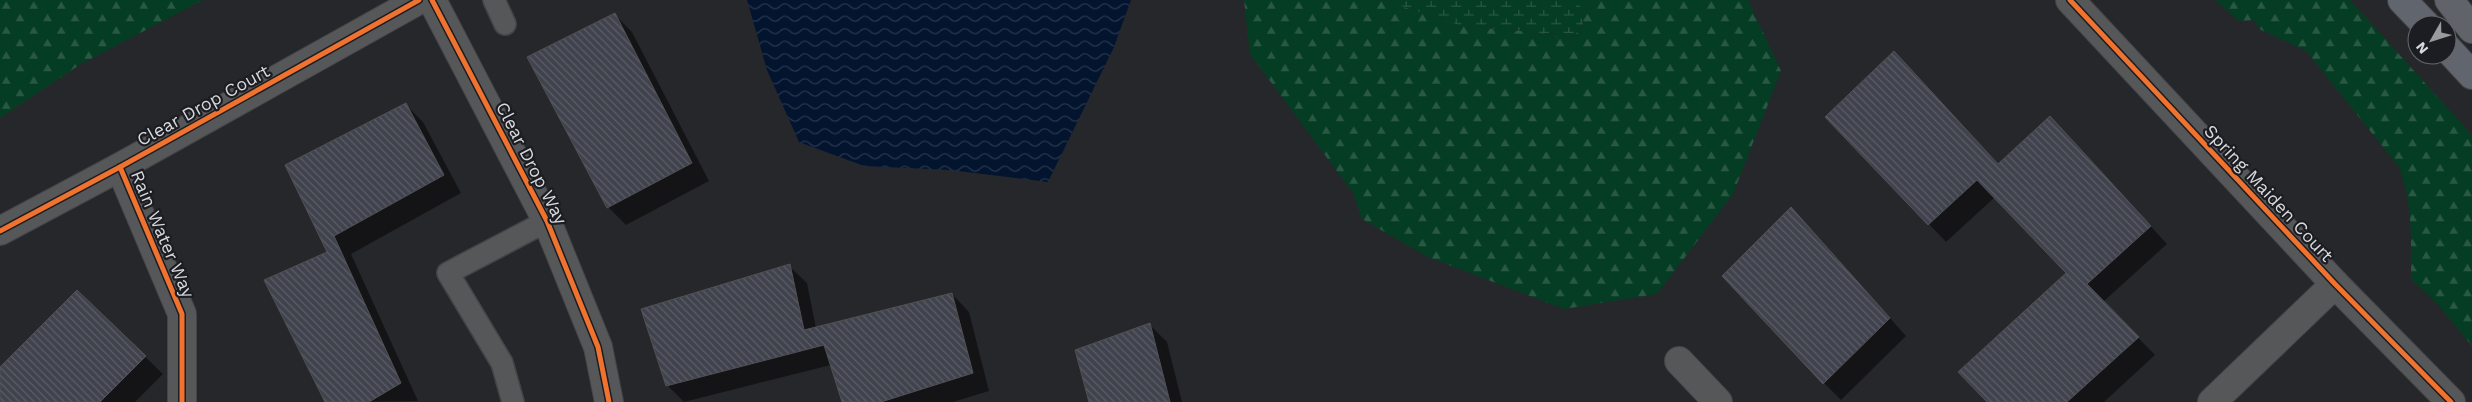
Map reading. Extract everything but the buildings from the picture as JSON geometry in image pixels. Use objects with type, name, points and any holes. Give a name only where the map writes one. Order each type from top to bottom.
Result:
[{"type":"highway","points":[[2402,0],[2416,15]]},
{"type":"highway","points":[[2457,59],[2472,75]]},
{"type":"main road","points":[[2449,0],[2472,29]]},
{"type":"street","name":"Clear Drop Court","points":[[0,231],[120,167],[419,0]]},
{"type":"street","name":"Clear Drop Way","points":[[432,0],[547,221],[598,347],[609,402]]},
{"type":"street","name":"Spring Maiden Court","points":[[2070,0],[2336,284],[2451,402]]},
{"type":"street","name":"Rain Water Way","points":[[120,167],[182,314],[182,402]]},
{"type":"street","points":[[2212,402],[2336,284]]},
{"type":"street","points":[[1679,361],[1718,402]]},
{"type":"lane","points":[[494,0],[505,24]]},
{"type":"lane","points":[[513,402],[502,363],[448,273],[547,221]]},
{"type":"green space","points":[[0,0],[203,0],[81,64],[0,118]]},
{"type":"green space","points":[[1244,0],[1383,0],[1462,26],[1542,33],[1569,40],[1583,26],[1579,0],[1748,0],[1781,71],[1733,194],[1657,294],[1564,309],[1428,257],[1362,219],[1353,193],[1250,54]]},
{"type":"green space","points":[[1383,0],[1579,0],[1583,26],[1569,40],[1542,33],[1462,26]]},
{"type":"green space","points":[[2215,0],[2350,0],[2472,135],[2472,346],[2439,306],[2411,279],[2409,209],[2404,181],[2399,167],[2306,51],[2261,30],[2253,20],[2239,21]]},
{"type":"water","points":[[747,0],[1131,0],[1114,47],[1048,182],[950,170],[864,166],[799,142],[767,70]]},
{"type":"cycle path","points":[[0,231],[120,167],[419,0]]},
{"type":"cycle path","points":[[432,0],[547,221],[598,347],[609,402]]},
{"type":"cycle path","points":[[2070,0],[2335,284],[2451,402]]},
{"type":"cycle path","points":[[120,167],[182,314],[182,402]]}]
